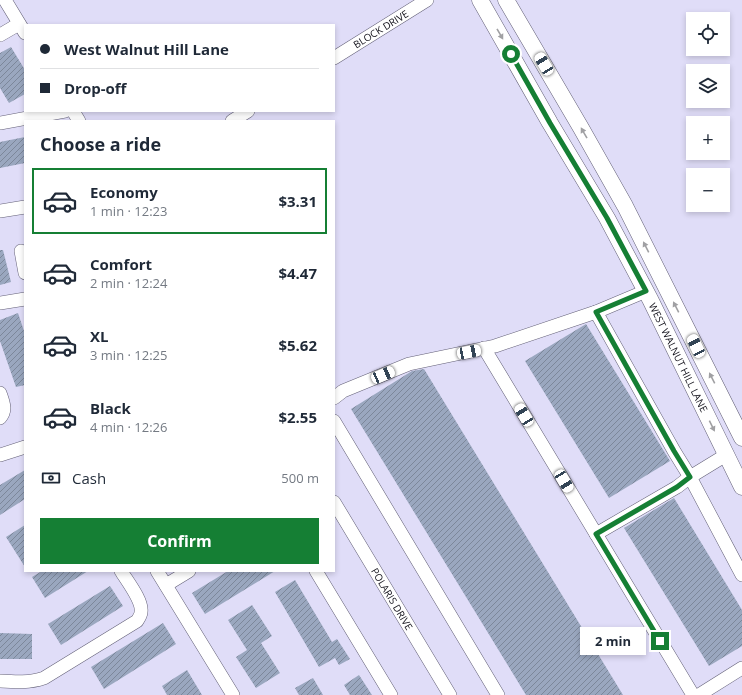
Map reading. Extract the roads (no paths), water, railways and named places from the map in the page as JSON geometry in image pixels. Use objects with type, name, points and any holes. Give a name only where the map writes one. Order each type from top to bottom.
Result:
[{"type":"main road","name":"WEST WALNUT HILL LANE","points":[[480,0],[550,123],[607,218],[646,291],[742,487]]},
{"type":"main road","name":"WEST WALNUT HILL LANE","points":[[506,0],[625,206],[742,438]]},
{"type":"main road","points":[[646,291],[664,282]]},
{"type":"main road","points":[[726,455],[742,447]]},
{"type":"street","points":[[0,35],[22,28],[5,0]]},
{"type":"street","name":"BLOCK DRIVE","points":[[335,57],[427,0]]},
{"type":"street","points":[[0,124],[60,112]]},
{"type":"street","points":[[234,120],[246,112]]},
{"type":"street","points":[[0,211],[24,207]]},
{"type":"street","points":[[21,251],[24,268]]},
{"type":"street","points":[[335,397],[343,391],[409,364],[495,346],[596,312],[646,291]]},
{"type":"street","points":[[0,303],[24,299]]},
{"type":"street","points":[[596,312],[690,477],[742,575]]},
{"type":"street","points":[[484,348],[692,695]]},
{"type":"street","points":[[0,393],[4,404],[3,414],[0,418]]},
{"type":"street","points":[[335,423],[498,695]]},
{"type":"street","points":[[0,455],[24,447]]},
{"type":"street","points":[[596,534],[677,487],[690,477],[726,455]]},
{"type":"street","name":"POLARIS DRIVE","points":[[335,504],[450,695]]},
{"type":"street","points":[[0,681],[25,682],[44,678],[137,621],[142,612],[140,604],[122,572]]},
{"type":"street","points":[[158,572],[233,695]]},
{"type":"street","points":[[166,585],[186,572]]},
{"type":"street","points":[[317,572],[391,695]]},
{"type":"street","points":[[699,695],[742,668]]}]
